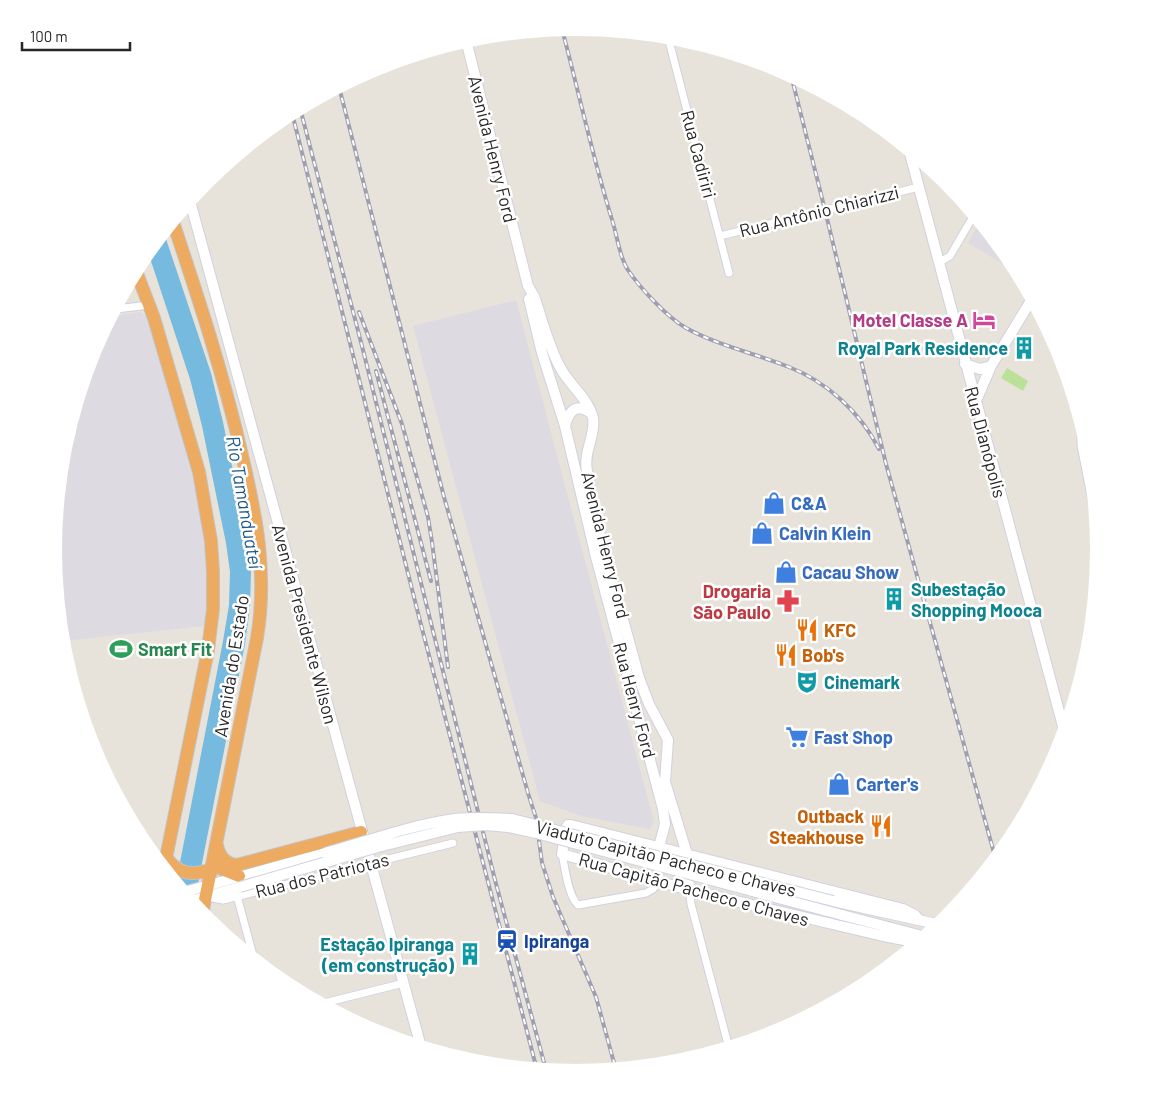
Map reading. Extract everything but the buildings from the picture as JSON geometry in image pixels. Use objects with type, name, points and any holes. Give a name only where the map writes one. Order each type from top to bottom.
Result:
[{"type":"highway","name":"Avenida do Estado","points":[[175,229],[232,414],[252,496],[259,533],[262,569],[262,600],[257,638],[204,905]]},
{"type":"highway","name":"Avenida do Estado","points":[[139,280],[149,305],[200,472],[211,542],[214,592],[208,650],[200,698],[166,859]]},
{"type":"highway","points":[[217,844],[224,860],[229,864],[236,865],[361,832]]},
{"type":"highway","points":[[169,864],[184,873],[197,874],[212,866],[222,870],[239,886]]},
{"type":"street","name":"Rua Cadiriri","points":[[670,45],[729,273]]},
{"type":"street","name":"Avenida Henry Ford","points":[[468,48],[528,286],[534,296],[559,367],[585,402],[591,414],[593,425],[586,460],[592,499],[639,678],[649,704],[668,740]]},
{"type":"street","name":"Rua Dianópolis","points":[[912,160],[1061,721]]},
{"type":"street","name":"Rua Antônio Chiarizzi","points":[[720,236],[918,187]]},
{"type":"street","name":"Avenida Presidente Wilson","points":[[192,209],[419,1040]]},
{"type":"street","points":[[940,262],[950,256],[971,221]]},
{"type":"street","name":"Rua Henry Ford","points":[[528,286],[530,304],[542,353],[565,426],[596,558],[665,818],[664,832],[659,847],[658,882]]},
{"type":"street","points":[[976,403],[991,366],[1028,304]]},
{"type":"street","points":[[123,307],[149,305]]},
{"type":"street","points":[[965,364],[980,368],[991,366]]},
{"type":"street","points":[[565,426],[567,416],[573,410],[580,408],[591,414]]},
{"type":"street","points":[[646,743],[658,750],[668,740]]},
{"type":"street","points":[[668,740],[665,782],[687,854],[691,904],[727,1042]]},
{"type":"street","name":"Viaduto Capitão Pacheco e Chaves","points":[[239,886],[430,824],[456,819],[484,817],[512,819],[534,824],[833,901]]},
{"type":"street","name":"Viaduto Capitão Pacheco e Chaves","points":[[207,892],[239,886],[458,827],[486,825],[508,827],[536,833],[843,915]]},
{"type":"street","name":"Rua Capitão Pacheco e Chaves","points":[[916,937],[879,935],[689,890],[562,854],[566,828],[569,825],[903,909],[924,921]]},
{"type":"street","name":"Rua dos Patriotas","points":[[239,886],[370,862],[452,843]]},
{"type":"street","points":[[562,854],[572,894],[578,905],[646,893],[653,889],[658,882]]},
{"type":"street","points":[[239,886],[252,949]]},
{"type":"street","points":[[192,892],[207,892]]},
{"type":"street","points":[[198,898],[207,892]]},
{"type":"street","name":"Rua Capitão Pacheco e Chaves","points":[[833,901],[931,923]]},
{"type":"street","points":[[843,915],[879,935]]},
{"type":"street","name":"Rua Capitão Pacheco e Chaves","points":[[843,915],[912,940]]},
{"type":"street","points":[[901,936],[905,927],[924,921]]},
{"type":"street","points":[[330,1002],[404,983]]},
{"type":"shaded area","points":[[977,228],[1004,264],[968,243]]},
{"type":"shaded area","points":[[516,300],[654,822],[650,829],[581,816],[540,801],[413,326]]},
{"type":"shaded area","points":[[140,312],[150,319],[197,487],[207,560],[208,606],[205,626],[70,640],[63,584],[62,550],[67,483],[80,417],[101,354],[119,315]]},
{"type":"green space","points":[[1007,368],[1028,381],[1023,391],[1001,378]]},
{"type":"water","name":"Rio Tamanduateí","points":[[167,240],[211,373],[247,539],[251,571],[250,607],[245,644],[196,896],[178,875],[223,641],[229,605],[230,572],[226,543],[202,426],[190,379],[151,262]]},
{"type":"railway","points":[[564,36],[621,254],[625,265],[633,277],[662,310],[686,328],[724,345],[803,373],[829,390],[852,411],[871,435],[879,449]]},
{"type":"railway","points":[[793,84],[886,464],[993,851]]},
{"type":"railway","points":[[341,93],[444,497],[536,818],[542,863],[553,897],[596,997],[614,1064]]},
{"type":"railway","points":[[302,116],[362,346],[495,880],[544,1064]]},
{"type":"railway","points":[[294,121],[419,617],[535,1063]]},
{"type":"railway","points":[[359,312],[402,424],[428,517],[448,667]]},
{"type":"railway","points":[[376,371],[431,581]]},
{"type":"place","name":"Motel Classe A","points":[[984,320]]},
{"type":"place","name":"Royal Park Residence","points":[[1024,348]]},
{"type":"place","name":"C&A","points":[[774,503]]},
{"type":"place","name":"Calvin Klein","points":[[762,533]]},
{"type":"place","name":"Cacau Show","points":[[786,572]]},
{"type":"place","name":"Subestação Shopping Mooca","points":[[894,599]]},
{"type":"place","name":"Drogaria São Paulo","points":[[788,601]]},
{"type":"place","name":"KFC","points":[[807,630]]},
{"type":"place","name":"Smart Fit","points":[[121,649]]},
{"type":"place","name":"Bob's","points":[[786,655]]},
{"type":"place","name":"Cinemark","points":[[807,682]]},
{"type":"place","name":"Fast Shop","points":[[797,737]]},
{"type":"place","name":"Carter's","points":[[839,784]]},
{"type":"place","name":"Outback Steakhouse","points":[[881,826]]},
{"type":"place","name":"Ipiranga","points":[[507,941]]},
{"type":"place","name":"Estação Ipiranga (em construção)","points":[[470,954]]}]
